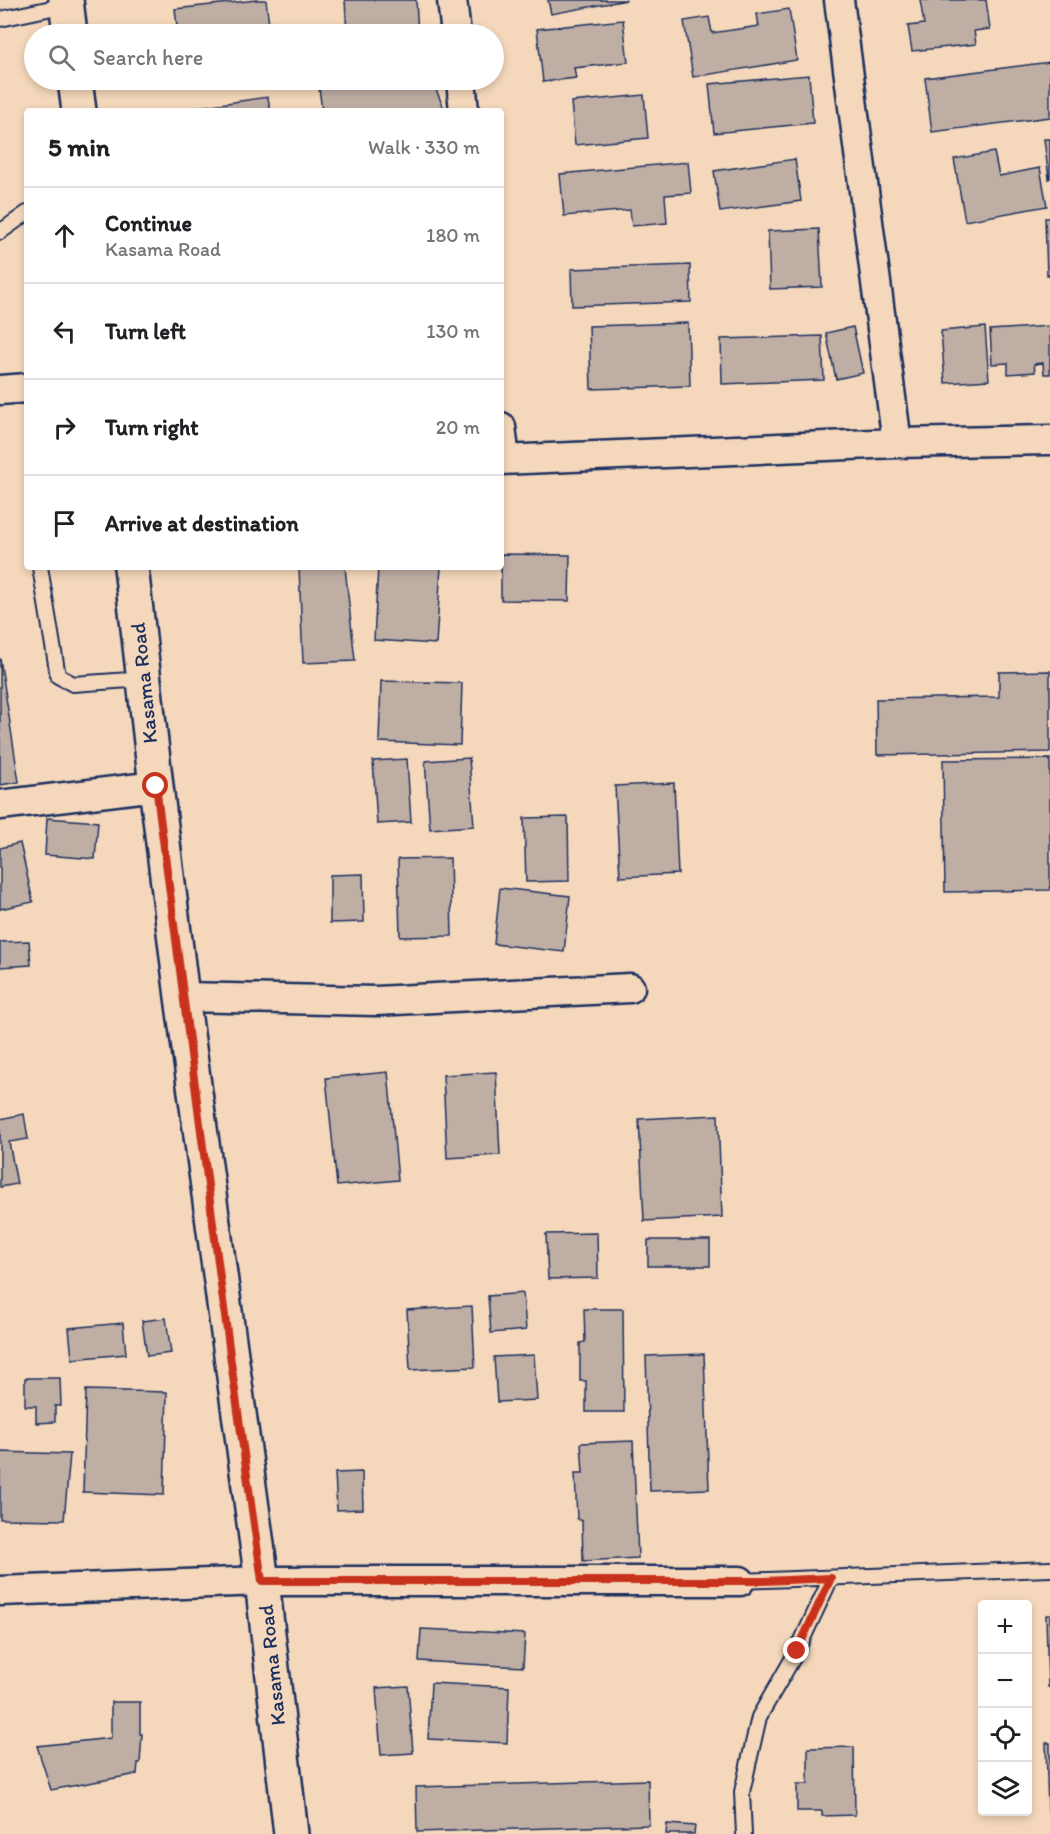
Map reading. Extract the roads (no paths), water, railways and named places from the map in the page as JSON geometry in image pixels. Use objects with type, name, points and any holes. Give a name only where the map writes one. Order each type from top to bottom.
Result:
[{"type":"street","points":[[452,0],[455,24]]},
{"type":"street","points":[[839,0],[897,443]]},
{"type":"street","points":[[76,90],[79,108]]},
{"type":"street","points":[[462,90],[464,108]]},
{"type":"street","points":[[0,390],[24,388]]},
{"type":"street","points":[[504,459],[897,443],[1050,440]]},
{"type":"street","name":"Kasama Road","points":[[131,570],[182,998],[262,1581],[291,1834]]},
{"type":"street","points":[[0,805],[156,786]]},
{"type":"street","points":[[182,998],[376,1001],[630,988]]},
{"type":"street","points":[[0,1591],[262,1581],[740,1581]]},
{"type":"lane","points":[[0,19],[67,13]]},
{"type":"lane","points":[[0,232],[24,215]]},
{"type":"lane","points":[[40,570],[58,676],[74,684],[144,679]]},
{"type":"lane","points":[[740,1581],[1050,1569]]},
{"type":"lane","points":[[744,1834],[742,1792],[759,1717],[797,1651],[831,1578]]}]
